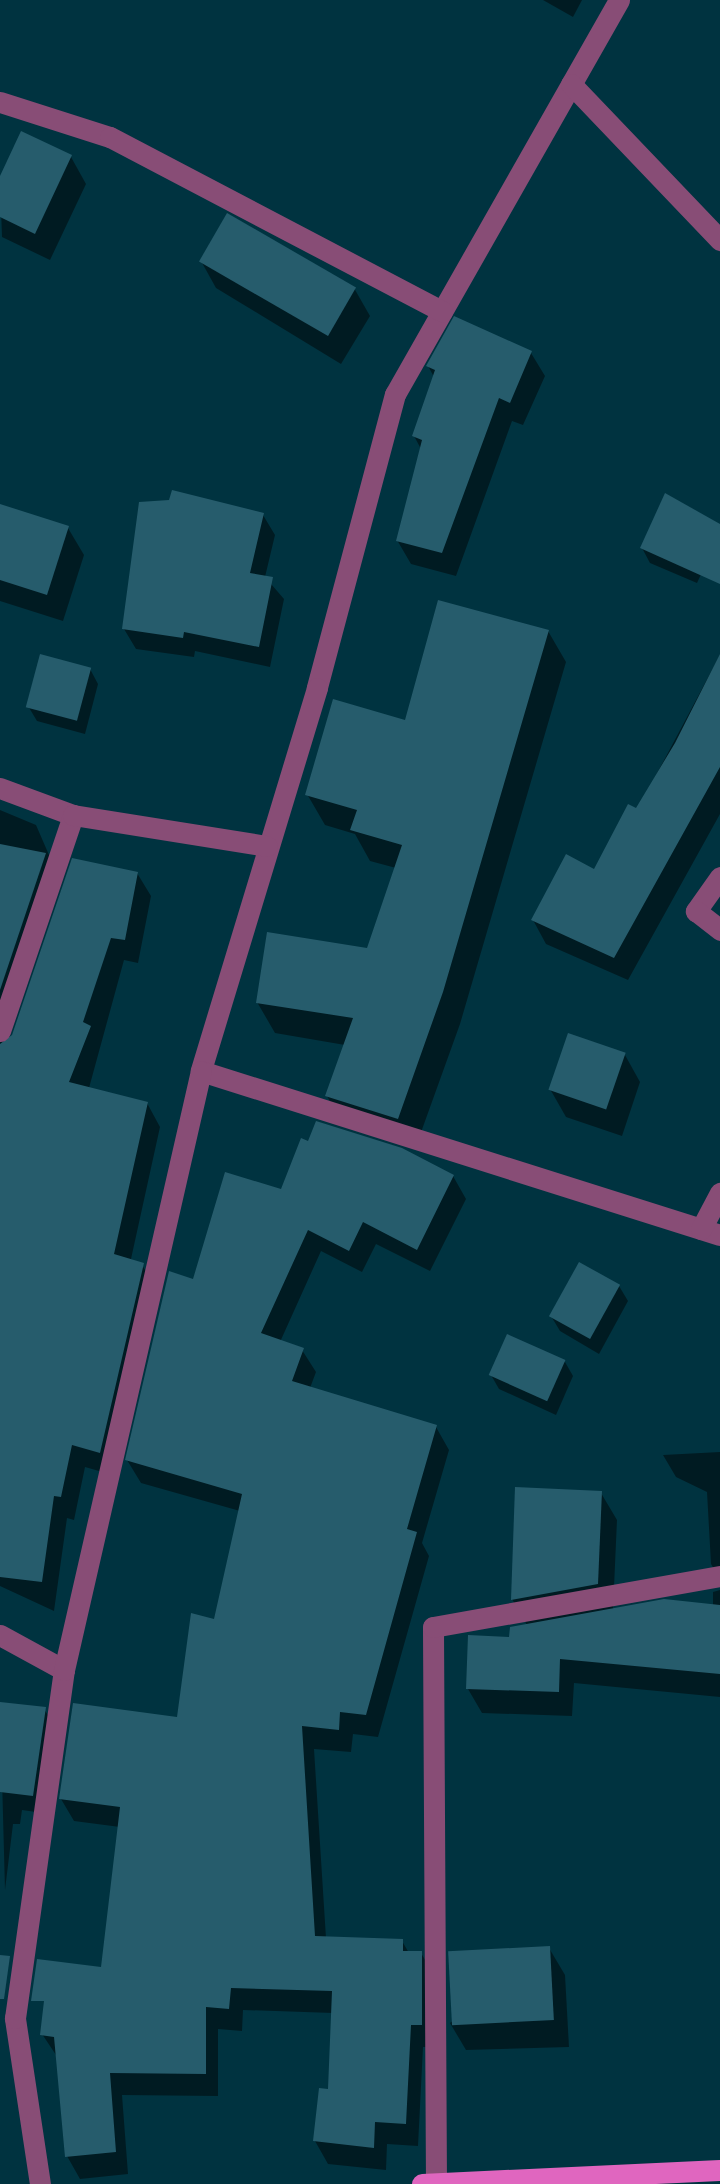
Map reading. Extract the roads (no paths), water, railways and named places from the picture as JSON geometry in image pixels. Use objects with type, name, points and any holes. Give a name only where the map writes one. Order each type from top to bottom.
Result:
[{"type":"main road","points":[[422,2184],[720,2170]]},
{"type":"street","points":[[40,2184],[7,2017],[64,1670],[201,1070],[395,394],[620,0]]},
{"type":"street","points":[[571,84],[720,240]]},
{"type":"street","points":[[0,102],[110,136],[442,311]]},
{"type":"street","points":[[0,788],[73,815],[267,846]]},
{"type":"street","points":[[0,1031],[73,815]]},
{"type":"street","points":[[720,877],[696,911],[720,930]]},
{"type":"street","points":[[201,1070],[711,1232],[720,1193]]},
{"type":"street","points":[[436,2184],[433,1627],[720,1576]]},
{"type":"street","points":[[0,1635],[64,1670]]}]
